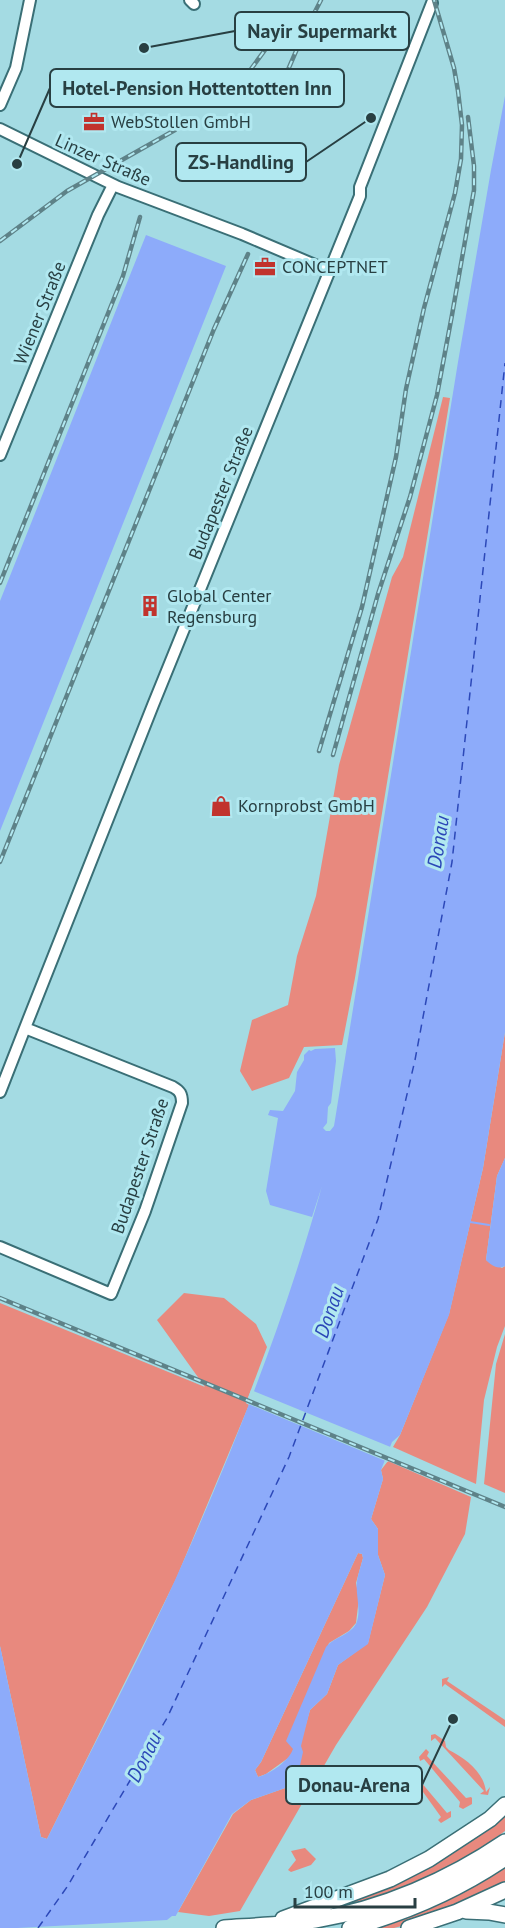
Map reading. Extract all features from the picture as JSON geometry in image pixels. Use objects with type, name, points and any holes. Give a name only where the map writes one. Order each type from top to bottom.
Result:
[{"type":"highway","points":[[270,1925],[390,1879],[429,1859],[490,1819],[505,1805]]},
{"type":"highway","points":[[224,1928],[286,1924],[341,1915],[405,1895],[462,1869],[505,1842]]},
{"type":"highway","points":[[350,1928],[406,1910],[446,1892],[505,1857]]},
{"type":"highway","points":[[409,1928],[457,1912],[505,1890]]},
{"type":"highway","points":[[457,1912],[478,1911],[505,1915]]},
{"type":"street","points":[[0,105],[16,68],[30,0]]},
{"type":"street","name":"Budapester Straße","points":[[0,1092],[151,711],[360,196],[360,187],[432,3]]},
{"type":"street","name":"Linzer Straße","points":[[0,129],[113,184],[328,271]]},
{"type":"street","name":"Wiener Straße","points":[[0,455],[98,214],[113,184]]},
{"type":"street","name":"Budapester Straße","points":[[0,1247],[111,1294],[145,1211],[182,1103],[182,1096],[173,1087],[25,1028]]},
{"type":"shaded area","points":[[443,397],[450,398],[342,1045],[304,1047],[289,1078],[252,1091],[240,1071],[252,1020],[288,1005],[297,956],[316,896],[339,765],[392,577],[403,557]]},
{"type":"shaded area","points":[[505,1032],[505,1158],[497,1176],[486,1260],[502,1268],[505,1266],[505,1326],[497,1347],[484,1400],[476,1484],[393,1447],[449,1314],[483,1168]]},
{"type":"shaded area","points":[[184,1293],[224,1298],[256,1324],[267,1347],[246,1403],[249,1405],[176,1579],[47,1839],[41,1837],[0,1646],[0,1303],[205,1387],[157,1320]]},
{"type":"shaded area","points":[[505,1334],[505,1493],[484,1484],[496,1364]]},
{"type":"shaded area","points":[[388,1461],[471,1497],[465,1534],[427,1607],[336,1745],[240,1911],[209,1916],[178,1912],[233,1814],[251,1800],[288,1787],[310,1710],[327,1694],[338,1665],[368,1643],[385,1575],[378,1555],[378,1529],[371,1519],[383,1479],[381,1470]]},
{"type":"shaded area","points":[[358,1553],[362,1554],[363,1558],[356,1583],[359,1598],[356,1623],[349,1631],[329,1643],[291,1756],[258,1777],[255,1770],[261,1762]]},
{"type":"shaded area","points":[[449,1677],[447,1681],[505,1720],[505,1727],[445,1684],[442,1687],[442,1679]]},
{"type":"shaded area","points":[[435,1734],[445,1741],[449,1750],[468,1762],[478,1772],[486,1792],[490,1787],[488,1795],[480,1794],[484,1791],[435,1738],[431,1741],[431,1735]]},
{"type":"shaded area","points":[[426,1749],[429,1752],[427,1756],[466,1798],[472,1798],[472,1804],[463,1809],[459,1807],[460,1802],[424,1759],[420,1761],[419,1757]]},
{"type":"shaded area","points":[[413,1770],[418,1771],[415,1775],[447,1813],[451,1811],[451,1817],[441,1823],[438,1820],[441,1817],[413,1778],[409,1781],[407,1777]]},
{"type":"shaded area","points":[[505,1816],[505,1831],[461,1863],[400,1892],[308,1917],[468,1841]]},
{"type":"shaded area","points":[[305,1848],[316,1859],[311,1865],[291,1872],[288,1870],[296,1860],[291,1851]]},
{"type":"shaded area","points":[[505,1867],[505,1886],[413,1923],[394,1928],[368,1928],[451,1897]]},
{"type":"water","name":"Donau","points":[[505,96],[505,1032],[483,1168],[449,1315],[400,1435],[392,1442],[381,1470],[383,1479],[371,1519],[378,1529],[378,1555],[385,1575],[368,1644],[338,1665],[327,1694],[310,1710],[301,1746],[303,1752],[295,1780],[288,1787],[251,1800],[232,1814],[169,1928],[0,1928],[0,1646],[41,1837],[47,1839],[161,1611],[218,1482],[275,1335],[322,1186],[312,1217],[270,1205],[266,1191],[278,1118],[268,1115],[270,1110],[283,1111],[295,1091],[297,1072],[304,1060],[304,1055],[309,1050],[335,1048],[336,1061],[331,1103],[328,1107],[327,1123],[323,1128],[330,1131],[334,1126]],"holes":[[[358,1553],[362,1554],[357,1581],[358,1619],[356,1624],[350,1631],[326,1647],[286,1741],[293,1749],[291,1754],[268,1773],[258,1777],[255,1770],[261,1762]]]},
{"type":"water","points":[[146,235],[226,266],[0,831],[0,601]]},
{"type":"water","points":[[505,1158],[505,1266],[497,1267],[486,1260],[497,1176]]},
{"type":"pier","points":[[251,1390],[393,1448],[388,1462],[246,1403]]},
{"type":"pier","points":[[172,1916],[179,1916],[172,1928],[17,1928],[167,1920]]},
{"type":"waterway","points":[[470,1222],[489,1225]]},
{"type":"ferry route","points":[[38,1928],[67,1887],[167,1718],[289,1457],[378,1219],[415,1060],[452,862],[505,363]]},
{"type":"railway","points":[[278,93],[321,0]]},
{"type":"railway","points":[[319,751],[362,607],[396,457],[406,389],[424,308],[455,193],[461,159],[462,125],[458,91],[454,68],[434,0]]},
{"type":"railway","points":[[251,69],[276,35]]},
{"type":"railway","points":[[333,755],[378,594],[410,497],[437,395],[474,190],[474,166],[468,117]]},
{"type":"railway","points":[[0,241],[67,191],[175,130]]},
{"type":"railway","points":[[0,583],[123,276],[140,217]]},
{"type":"railway","points":[[0,862],[214,329],[248,254]]},
{"type":"railway","points":[[0,1298],[505,1507]]},
{"type":"place","name":"Nayir Supermarkt","points":[[144,48]]},
{"type":"place","name":"ZS-Handling","points":[[371,118]]},
{"type":"place","name":"WebStollen GmbH","points":[[94,122]]},
{"type":"place","name":"Hotel-Pension Hottentotten Inn","points":[[17,164]]},
{"type":"place","name":"CONCEPTNET","points":[[265,267]]},
{"type":"place","name":"Global Center Regensburg","points":[[150,606]]},
{"type":"place","name":"Kornprobst GmbH","points":[[221,806]]},
{"type":"place","name":"Donau-Arena","points":[[453,1719]]}]
